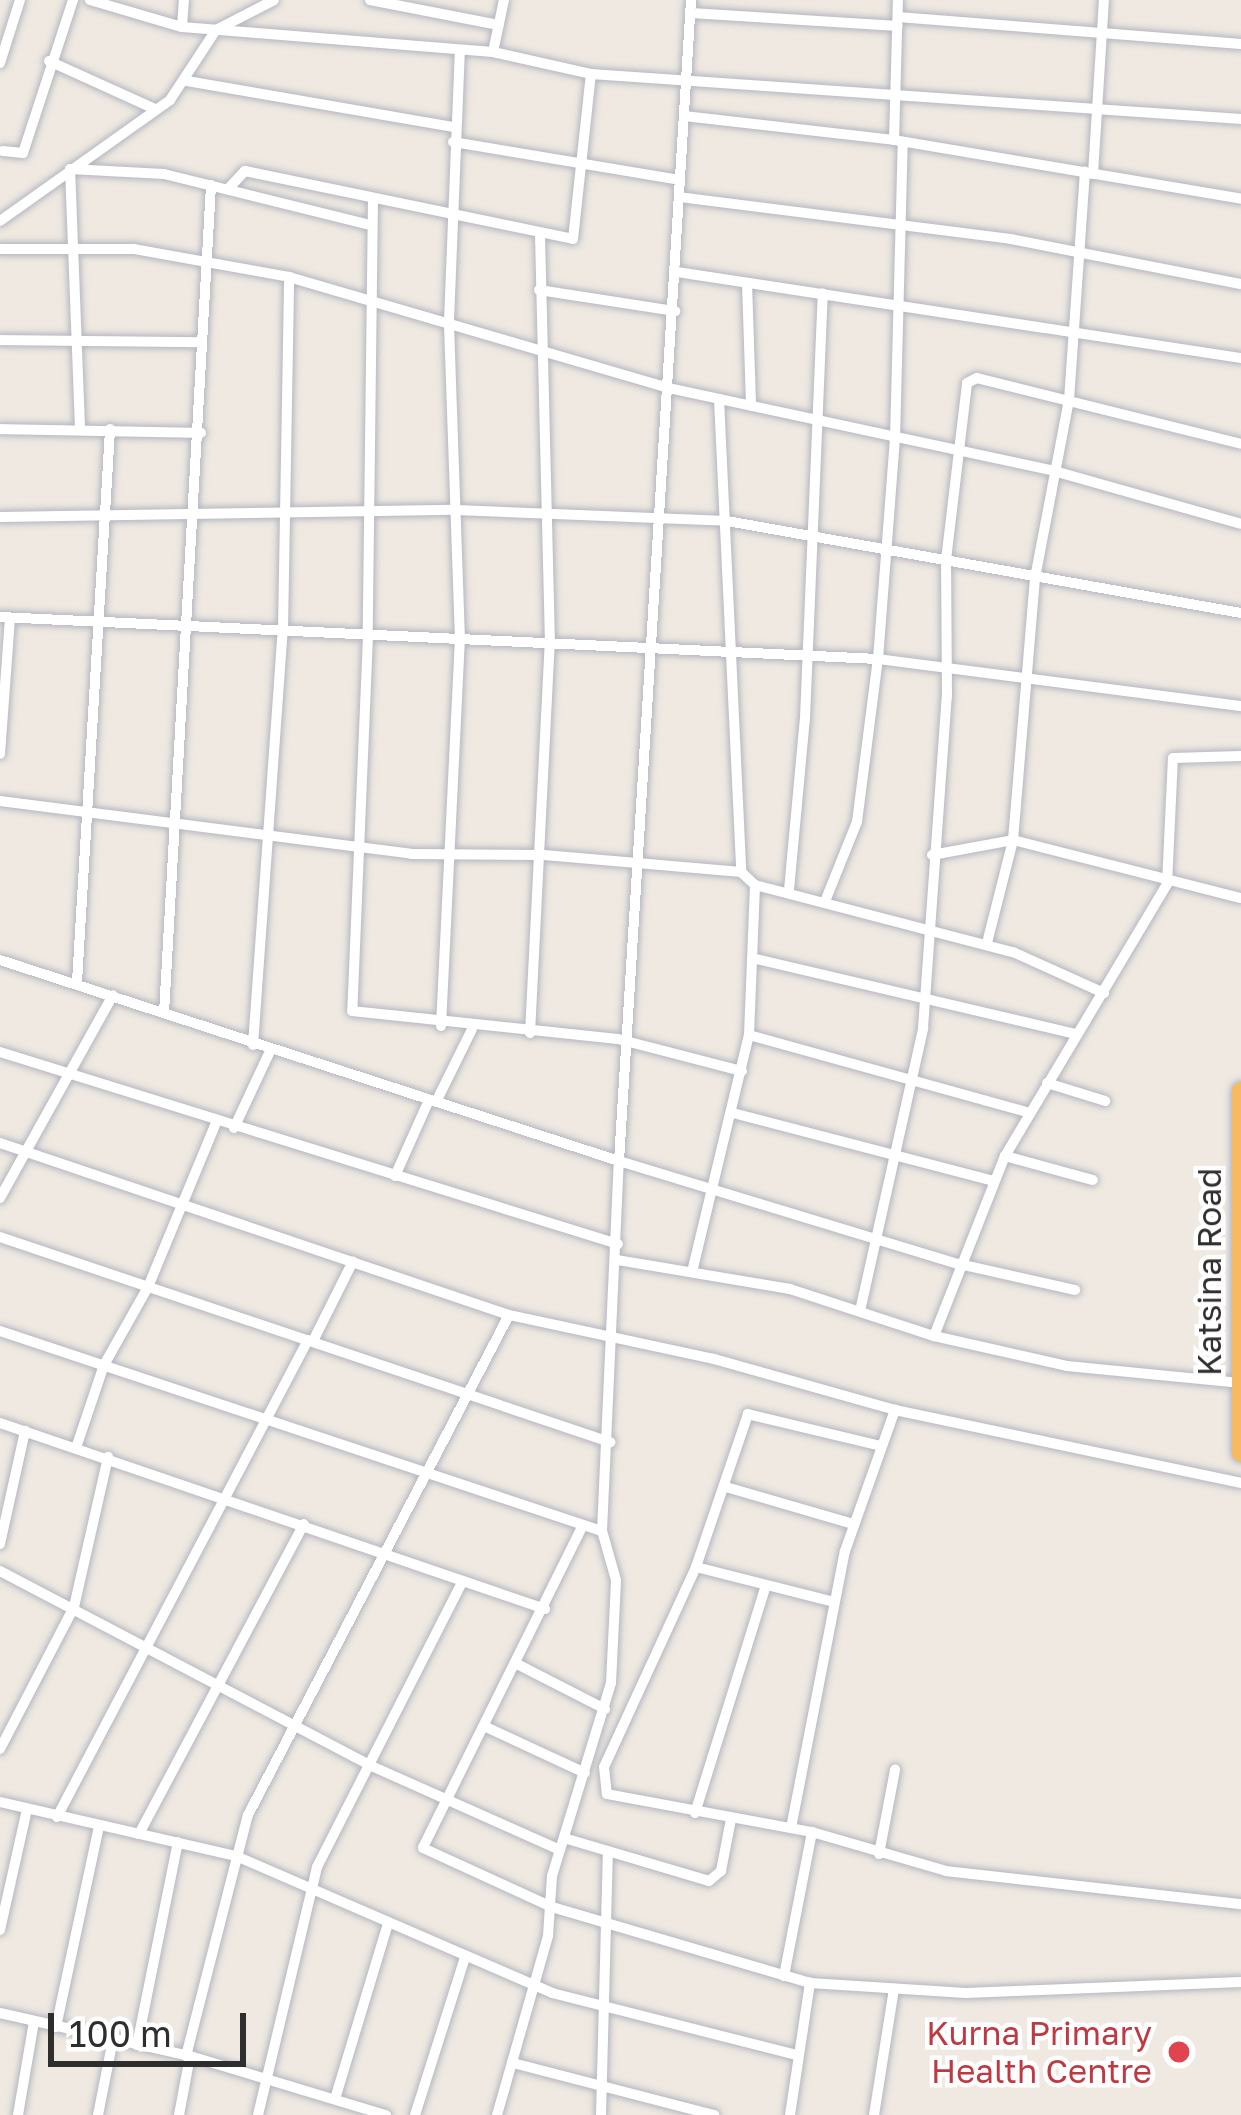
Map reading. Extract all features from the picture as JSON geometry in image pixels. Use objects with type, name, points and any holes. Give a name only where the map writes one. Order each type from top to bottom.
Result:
[{"type":"highway","name":"Katsina Road","points":[[1241,1091],[1241,1453]]},
{"type":"street","points":[[0,63],[20,0]]},
{"type":"street","points":[[3,152],[23,153],[49,61],[73,0]]},
{"type":"street","points":[[90,0],[182,27],[494,52],[591,74],[1241,119]]},
{"type":"street","points":[[182,27],[184,0]]},
{"type":"street","points":[[0,221],[187,81],[216,30],[274,0]]},
{"type":"street","points":[[370,0],[499,25]]},
{"type":"street","points":[[494,52],[504,0]]},
{"type":"street","points":[[826,899],[860,808],[878,659],[895,439],[898,0]]},
{"type":"street","points":[[986,943],[1013,840],[1023,672],[1035,578],[1069,400],[1104,0]]},
{"type":"street","points":[[497,2115],[537,1982],[562,1844],[605,1709],[616,1580],[602,1531],[610,1442],[619,1161],[691,6],[1241,44]]},
{"type":"street","points":[[441,1026],[460,640],[449,321],[460,51]]},
{"type":"street","points":[[49,61],[154,109]]},
{"type":"street","points":[[228,189],[245,171],[540,236],[579,233],[591,74]]},
{"type":"street","points":[[187,81],[454,127]]},
{"type":"street","points":[[684,116],[898,141],[1241,199]]},
{"type":"street","points":[[453,142],[679,180]]},
{"type":"street","points":[[70,169],[211,184],[370,225]]},
{"type":"street","points":[[70,169],[80,428]]},
{"type":"street","points":[[164,1013],[191,626],[201,433],[199,342],[211,184]]},
{"type":"street","points":[[679,196],[1080,254],[1241,284]]},
{"type":"street","points":[[373,198],[367,298],[368,636],[352,1011],[441,1026],[630,1042],[742,1071]]},
{"type":"street","points":[[530,1033],[544,855],[550,644],[539,347],[540,236]]},
{"type":"street","points":[[0,249],[203,259],[289,277],[668,388],[1054,472],[1241,524]]},
{"type":"street","points":[[677,272],[898,301],[1241,358]]},
{"type":"street","points":[[253,1045],[283,630],[282,339],[289,277]]},
{"type":"street","points":[[747,283],[751,406]]},
{"type":"street","points":[[538,290],[675,311]]},
{"type":"street","points":[[789,890],[806,654],[807,536],[822,421],[823,293]]},
{"type":"street","points":[[0,340],[199,342]]},
{"type":"street","points":[[860,1311],[880,1238],[926,1002],[946,666],[946,560],[972,377],[1241,445]]},
{"type":"street","points":[[719,399],[736,655],[741,872]]},
{"type":"street","points":[[0,429],[201,433]]},
{"type":"street","points":[[77,982],[110,429]]},
{"type":"street","points":[[0,517],[197,518],[456,510],[728,521],[1241,613]]},
{"type":"street","points":[[0,754],[5,617],[878,659],[1023,672],[1241,706]]},
{"type":"street","points":[[934,1336],[1005,1156],[1166,884],[1174,758],[1241,756]]},
{"type":"street","points":[[0,801],[177,827],[452,855],[544,855],[741,872],[755,885],[826,899],[986,943],[1104,993]]},
{"type":"street","points":[[932,855],[1013,840],[1166,884],[1241,898]]},
{"type":"street","points":[[692,1272],[734,1113],[749,1035],[755,885]]},
{"type":"street","points":[[752,958],[1076,1034]]},
{"type":"street","points":[[0,959],[270,1051],[619,1161],[959,1264],[1075,1290]]},
{"type":"street","points":[[0,1198],[113,995]]},
{"type":"street","points":[[394,1176],[472,1029]]},
{"type":"street","points":[[749,1035],[1030,1113]]},
{"type":"street","points":[[234,1128],[270,1051]]},
{"type":"street","points":[[0,1052],[216,1123],[618,1244]]},
{"type":"street","points":[[1047,1083],[1105,1101]]},
{"type":"street","points":[[734,1113],[896,1160],[994,1181]]},
{"type":"street","points":[[76,1448],[104,1365],[148,1287],[216,1123]]},
{"type":"street","points":[[0,1143],[508,1315],[612,1335],[895,1411],[1241,1483]]},
{"type":"street","points":[[1005,1156],[1093,1180]]},
{"type":"street","points":[[0,1237],[610,1442]]},
{"type":"street","points":[[617,1260],[692,1272],[860,1311],[934,1336],[1067,1366],[1239,1383]]},
{"type":"street","points":[[57,1817],[353,1262]]},
{"type":"street","points":[[179,2115],[188,2056],[236,1856],[261,1786],[508,1315]]},
{"type":"street","points":[[0,1331],[602,1531]]},
{"type":"street","points":[[791,1828],[834,1637],[834,1602],[853,1524],[895,1411]]},
{"type":"street","points":[[881,1446],[752,1412],[696,1568],[601,1786],[621,1801],[812,1832],[946,1871],[1241,1904]]},
{"type":"street","points":[[0,1423],[545,1610]]},
{"type":"street","points":[[0,1544],[25,1431]]},
{"type":"street","points":[[0,1749],[74,1607],[108,1457]]},
{"type":"street","points":[[726,1487],[853,1524]]},
{"type":"street","points":[[139,1834],[304,1524]]},
{"type":"street","points":[[584,1525],[422,1848],[552,1907],[811,1983],[1051,1993],[1241,1982]]},
{"type":"street","points":[[696,1568],[834,1602]]},
{"type":"street","points":[[0,1571],[367,1763],[448,1801],[562,1844],[709,1881],[721,1871],[731,1819]]},
{"type":"street","points":[[258,2115],[312,1886],[367,1763],[463,1581]]},
{"type":"street","points":[[695,1813],[765,1588]]},
{"type":"street","points":[[517,1664],[605,1709]]},
{"type":"street","points":[[486,1727],[585,1773]]},
{"type":"street","points":[[879,1854],[895,1770]]},
{"type":"street","points":[[0,1802],[236,1856],[465,1957],[604,2007],[797,2055]]},
{"type":"street","points":[[0,1930],[26,1809]]},
{"type":"street","points":[[56,2027],[99,1826]]},
{"type":"street","points":[[784,1976],[812,1832]]},
{"type":"street","points":[[137,2045],[178,1842]]},
{"type":"street","points":[[601,2115],[608,1852]]},
{"type":"street","points":[[339,2106],[388,1923]]},
{"type":"street","points":[[415,2115],[465,1957]]},
{"type":"street","points":[[790,2115],[811,1983]]},
{"type":"street","points":[[874,2115],[894,1989]]},
{"type":"street","points":[[0,2013],[188,2056],[266,2078],[339,2106],[386,2115]]},
{"type":"street","points":[[18,2115],[34,2021]]},
{"type":"street","points":[[98,2115],[113,2039]]},
{"type":"street","points":[[513,2063],[601,2081],[714,2115]]},
{"type":"place","name":"Kurna Primary Health Centre","points":[[1179,2052]]}]
